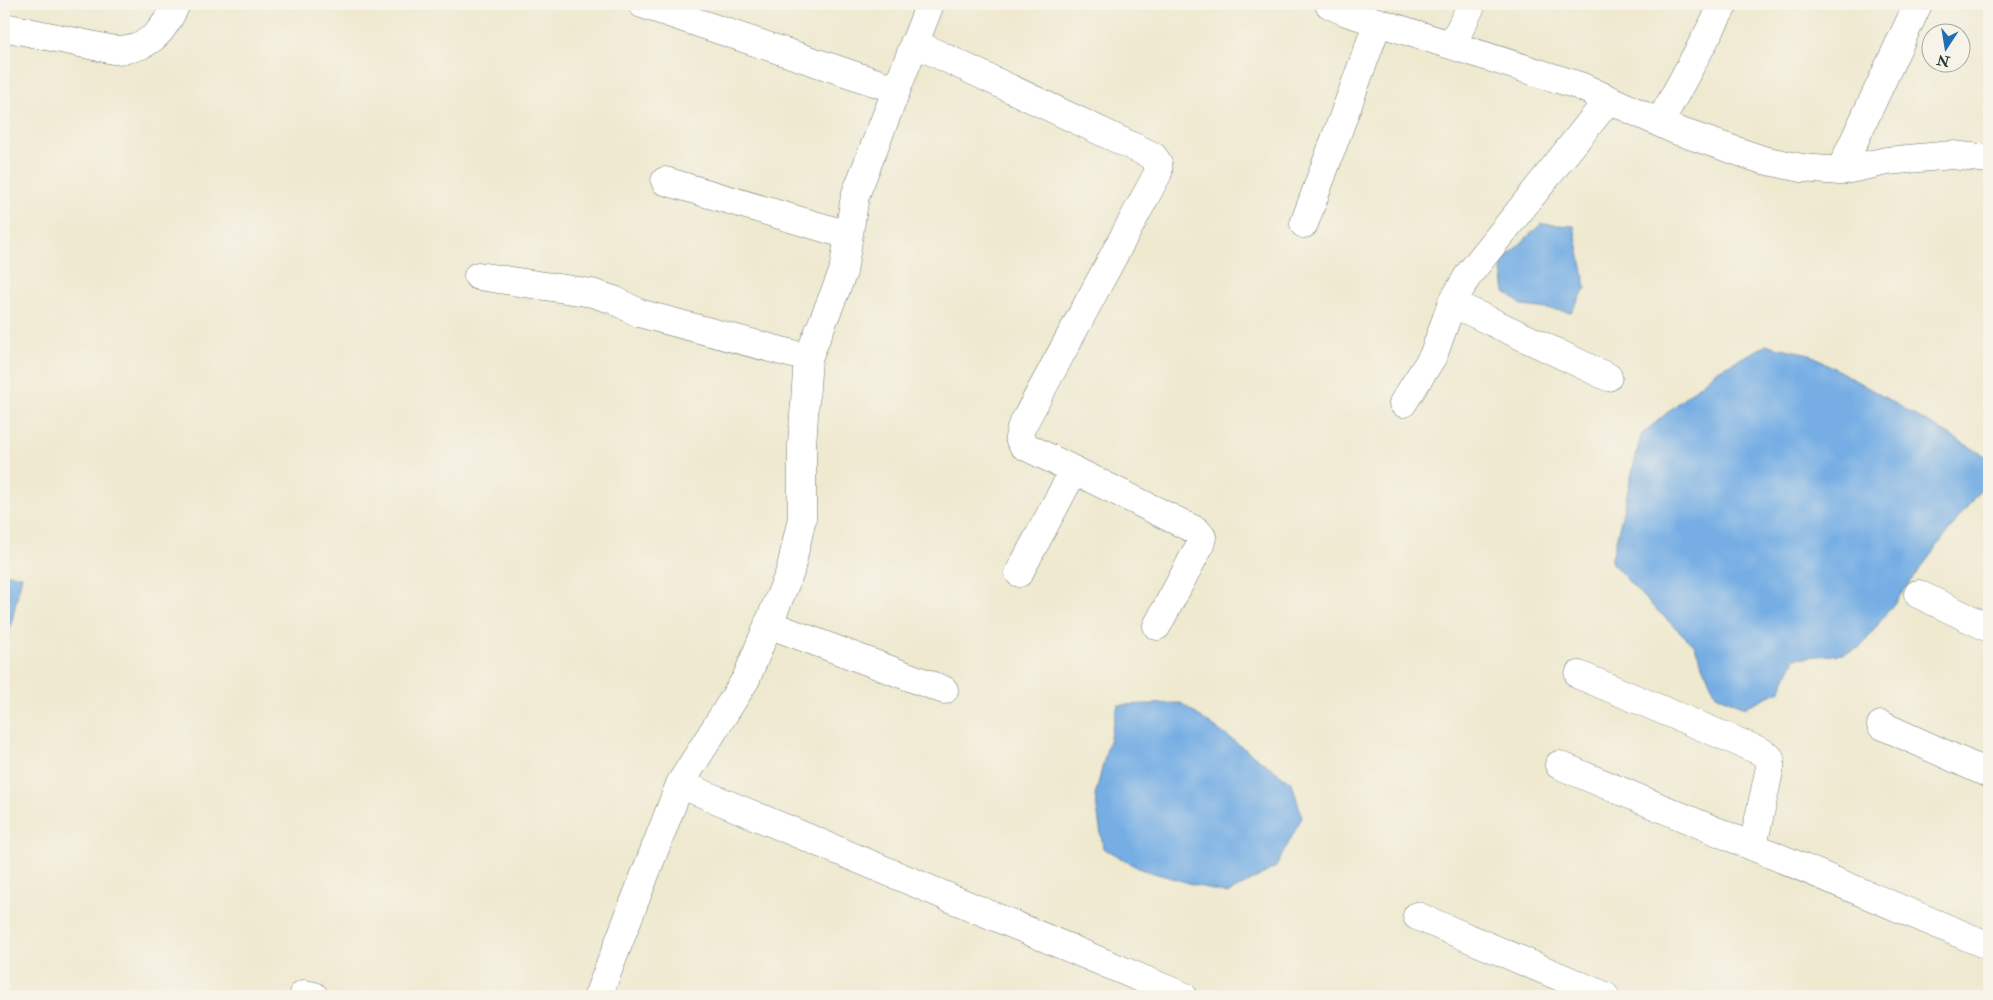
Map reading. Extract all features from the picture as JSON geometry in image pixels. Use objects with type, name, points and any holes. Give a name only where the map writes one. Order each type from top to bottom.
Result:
[{"type":"street","points":[[4,27],[114,50],[132,50],[152,40],[176,4]]},
{"type":"street","points":[[642,4],[895,89]]},
{"type":"street","points":[[598,996],[680,784],[746,679],[790,572],[802,518],[802,445],[808,358],[842,272],[855,196],[895,89],[930,4]]},
{"type":"street","points":[[1329,4],[1346,12],[1580,86],[1660,122],[1763,160],[1802,168],[1840,171],[1886,161],[1952,155],[1989,159]]},
{"type":"street","points":[[1452,45],[1472,4]]},
{"type":"street","points":[[1660,122],[1724,4]]},
{"type":"street","points":[[1840,171],[1918,4]]},
{"type":"street","points":[[1304,224],[1378,22]]},
{"type":"street","points":[[914,43],[1154,156],[1158,162],[1158,173],[1021,428],[1019,438],[1023,445],[1196,531],[1202,537],[1200,545],[1157,626]]},
{"type":"street","points":[[1404,403],[1433,356],[1452,302],[1468,274],[1609,99]]},
{"type":"street","points":[[665,181],[848,235]]},
{"type":"street","points":[[478,276],[592,293],[614,300],[639,313],[808,358]]},
{"type":"street","points":[[1452,302],[1608,377]]},
{"type":"street","points":[[1019,573],[1074,470]]},
{"type":"street","points":[[1918,594],[1989,628]]},
{"type":"street","points":[[768,624],[944,690]]},
{"type":"street","points":[[1579,675],[1762,752],[1770,758],[1770,767],[1752,846]]},
{"type":"street","points":[[1881,725],[1989,774]]},
{"type":"street","points":[[1559,765],[1989,946]]},
{"type":"street","points":[[680,784],[1142,988],[1183,996]]},
{"type":"street","points":[[1417,916],[1605,996]]},
{"type":"water","points":[[1541,224],[1574,226],[1586,288],[1571,312],[1523,306],[1505,292],[1501,262]]},
{"type":"water","points":[[1767,345],[1810,354],[1989,458],[1989,478],[1861,647],[1843,654],[1795,658],[1780,691],[1745,707],[1716,695],[1694,645],[1645,599],[1611,562],[1641,435],[1716,371]]},
{"type":"water","points":[[4,573],[22,576],[4,655]]},
{"type":"water","points":[[1181,703],[1292,783],[1302,817],[1276,867],[1227,894],[1140,869],[1103,848],[1095,796],[1118,705]]}]
